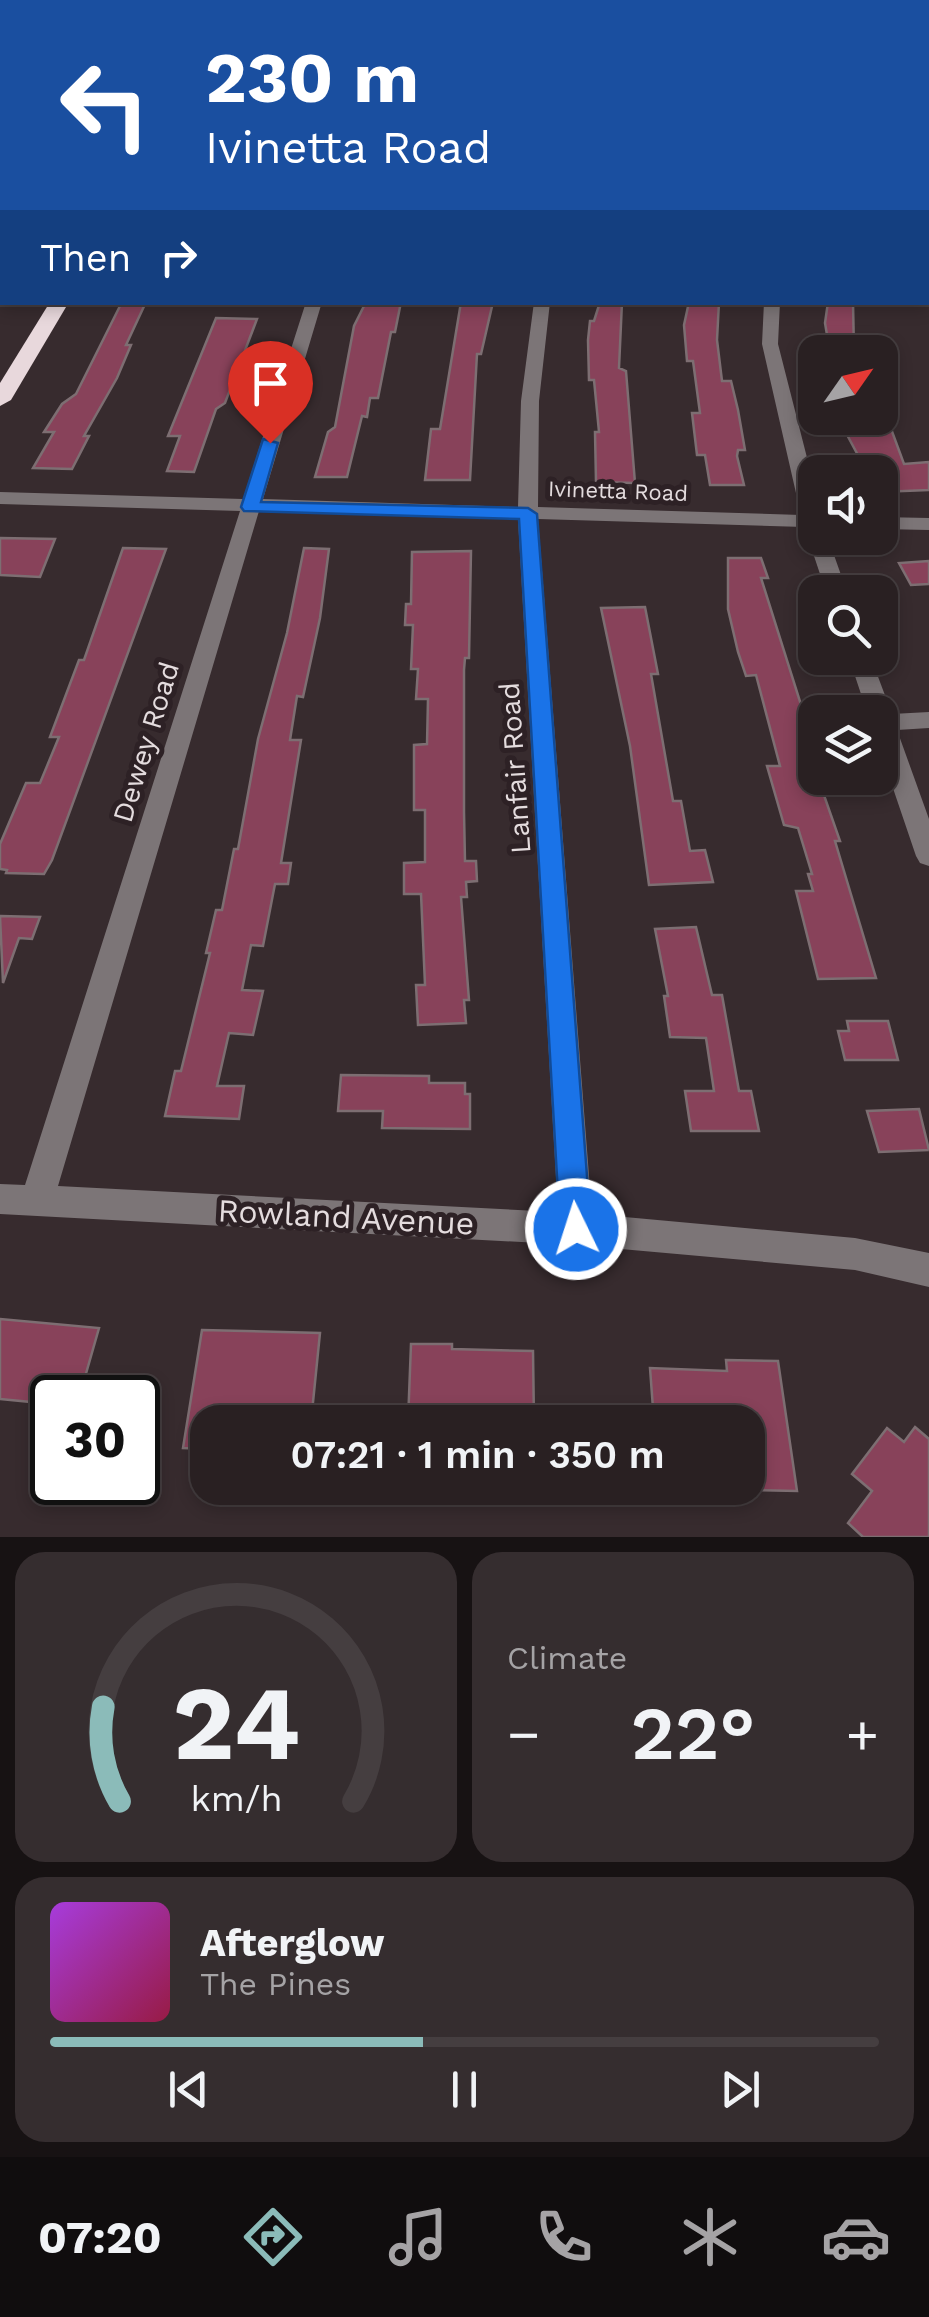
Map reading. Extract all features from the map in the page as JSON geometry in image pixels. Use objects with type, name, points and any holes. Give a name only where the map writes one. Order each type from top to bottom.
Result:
[{"type":"highway","points":[[0,400],[58,305]]},
{"type":"street","name":"Dewey Road","points":[[37,1200],[313,305]]},
{"type":"street","name":"Lanfair Road","points":[[542,305],[530,401],[528,514],[576,1229]]},
{"type":"street","points":[[772,305],[770,344],[798,458]]},
{"type":"street","name":"Ivinetta Road","points":[[0,498],[798,526]]},
{"type":"street","points":[[898,523],[929,524]]},
{"type":"street","points":[[898,718],[929,720]]},
{"type":"street","points":[[898,766],[929,856]]},
{"type":"street","name":"Rowland Avenue","points":[[0,1198],[576,1229],[855,1254],[929,1270]]},
{"type":"building","points":[[120,305],[145,305],[126,345],[131,345],[117,378],[84,436],[89,436],[72,469],[33,468],[54,432],[44,432],[62,404],[76,394]]},
{"type":"building","points":[[364,305],[400,305],[378,398],[370,398],[367,417],[362,416],[347,477],[315,477],[328,432],[335,427],[354,326]]},
{"type":"building","points":[[461,305],[492,305],[481,354],[477,354],[470,480],[425,480],[431,429],[440,429]]},
{"type":"building","points":[[599,305],[622,305],[619,368],[626,371],[635,483],[596,482],[595,432],[599,432],[594,380],[589,380],[588,340],[590,321],[594,321]]},
{"type":"building","points":[[688,305],[719,305],[717,340],[722,381],[731,381],[738,410],[745,450],[738,450],[737,456],[744,485],[710,485],[705,455],[697,455],[692,413],[700,413],[693,361],[687,361],[684,325]]},
{"type":"building","points":[[828,305],[853,305],[854,335],[827,335]]},
{"type":"building","points":[[216,318],[257,319],[225,403],[216,409],[194,472],[167,471],[180,436],[168,436]]},
{"type":"building","points":[[847,435],[893,435],[904,464],[929,462],[929,490],[898,491],[898,455],[858,455]]},
{"type":"building","points":[[0,538],[55,539],[40,577],[0,575]]},
{"type":"building","points":[[123,548],[166,549],[52,860],[44,874],[6,873],[7,870],[0,869],[0,844],[26,783],[40,783],[59,737],[50,737],[79,660],[84,660]]},
{"type":"building","points":[[304,548],[329,549],[320,618],[303,697],[297,696],[290,740],[301,740],[281,863],[291,863],[288,884],[275,884],[263,946],[251,945],[242,990],[263,991],[253,1035],[229,1033],[217,1086],[244,1086],[239,1119],[165,1116],[175,1071],[181,1071],[210,953],[206,953],[216,910],[222,910],[234,849],[238,849],[258,739],[287,633]]},
{"type":"building","points":[[471,551],[469,658],[465,658],[464,670],[464,812],[465,861],[476,861],[477,881],[466,882],[467,897],[461,897],[469,1000],[464,1000],[466,1023],[418,1025],[416,985],[425,985],[421,894],[404,894],[404,863],[425,862],[425,810],[414,810],[414,745],[427,744],[428,699],[416,699],[418,669],[411,669],[413,625],[405,625],[406,604],[411,604],[412,552]]},
{"type":"building","points":[[728,558],[761,558],[768,578],[761,578],[798,695],[798,795],[824,795],[876,978],[818,979],[796,891],[813,891],[808,874],[812,874],[798,828],[784,825],[767,766],[780,766],[756,675],[746,676],[728,609]]},
{"type":"building","points":[[929,561],[929,584],[911,585],[899,563]]},
{"type":"building","points":[[645,607],[658,674],[651,674],[673,801],[681,801],[690,851],[705,850],[713,882],[649,885],[630,746],[601,608]]},
{"type":"building","points":[[0,916],[40,917],[32,939],[19,938],[3,983]]},
{"type":"building","points":[[696,927],[712,995],[722,995],[739,1091],[751,1091],[759,1131],[691,1131],[685,1091],[714,1091],[706,1038],[670,1037],[664,996],[668,996],[655,929]]},
{"type":"building","points":[[847,1021],[888,1021],[898,1060],[845,1060],[838,1031],[849,1031]]},
{"type":"building","points":[[341,1075],[429,1076],[429,1083],[465,1083],[465,1094],[470,1094],[470,1129],[382,1128],[383,1111],[338,1111]]},
{"type":"building","points":[[919,1109],[929,1150],[879,1152],[867,1111]]},
{"type":"building","points":[[0,1319],[99,1328],[86,1375],[30,1375],[30,1402],[0,1399]]},
{"type":"building","points":[[202,1330],[320,1333],[313,1405],[190,1405],[190,1448],[183,1448]]},
{"type":"building","points":[[411,1344],[533,1351],[534,1405],[409,1405]]},
{"type":"building","points":[[726,1360],[778,1361],[797,1491],[765,1490],[765,1405],[653,1405],[650,1368],[727,1371]]},
{"type":"building","points":[[915,1427],[929,1439],[929,1537],[863,1537],[848,1523],[872,1491],[852,1474],[887,1428],[904,1442]]},
{"type":"route","points":[[270,443],[250,507],[528,514],[576,1229]]}]
